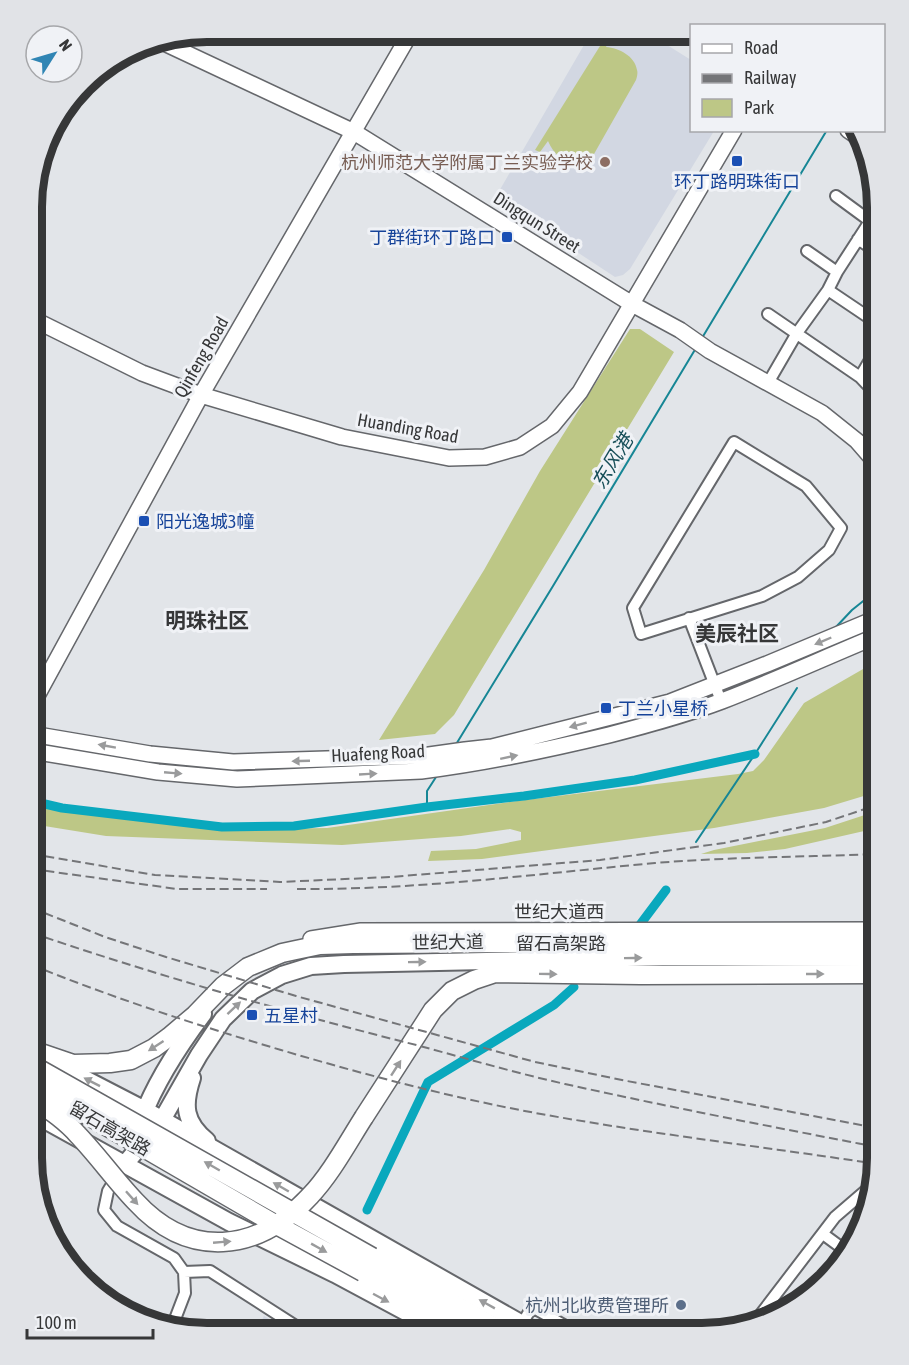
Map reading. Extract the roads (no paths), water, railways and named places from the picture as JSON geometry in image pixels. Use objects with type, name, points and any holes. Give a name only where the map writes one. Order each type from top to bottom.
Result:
[{"type":"highway","name":"留石高架路","points":[[42,1054],[73,1064],[131,1060],[169,1037],[195,1015],[223,986],[248,968],[282,953],[320,945],[867,941]]},
{"type":"highway","points":[[42,1105],[77,1133],[135,1202],[153,1218],[188,1237],[203,1242],[218,1243],[249,1238],[270,1229],[285,1220],[312,1194],[432,1010],[452,991],[474,980],[495,973],[867,974]]},
{"type":"highway","name":"留石高架路","points":[[42,1071],[368,1265],[456,1323]]},
{"type":"highway","name":"留石高架路","points":[[42,1089],[275,1224],[368,1265],[485,1323]]},
{"type":"main road","name":"Qinfeng Road","points":[[42,687],[201,395],[405,42]]},
{"type":"main road","name":"Dingqun Street","points":[[171,46],[354,132],[632,304],[680,330],[710,351],[822,413],[857,441],[867,452]]},
{"type":"main road","name":"Huanding Road","points":[[42,323],[142,373],[201,395],[342,436],[449,458],[485,457],[520,447],[552,426],[580,392],[733,132]]},
{"type":"main road","name":"Huafeng Road","points":[[42,753],[159,772],[237,779],[422,764],[465,750],[492,747],[670,702],[867,622]]},
{"type":"main road","name":"Huafeng Road","points":[[42,736],[150,754],[233,762],[422,764],[452,767],[494,761],[644,726],[721,701],[867,640]]},
{"type":"main road","name":"世纪大道西","points":[[248,968],[281,946],[312,938],[361,931],[867,930]]},
{"type":"main road","name":"世纪大道","points":[[199,1055],[223,1019],[252,991],[282,975],[311,966],[356,963],[662,958],[867,958]]},
{"type":"main road","points":[[850,958],[867,964]]},
{"type":"main road","points":[[125,1164],[145,1110],[183,1041],[223,986]]},
{"type":"main road","points":[[125,1164],[162,1120],[199,1055]]},
{"type":"main road","points":[[199,1055],[186,1096],[190,1122],[201,1136],[227,1157]]},
{"type":"main road","points":[[42,1056],[145,1110],[520,1323]]},
{"type":"main road","points":[[42,1119],[229,1221],[426,1323]]},
{"type":"main road","points":[[42,1122],[52,1125]]},
{"type":"street","points":[[836,196],[867,218]]},
{"type":"street","points":[[768,383],[797,333],[828,290],[858,239],[867,230]]},
{"type":"street","points":[[858,239],[867,245]]},
{"type":"street","points":[[807,251],[837,272]]},
{"type":"street","points":[[828,290],[867,317]]},
{"type":"street","points":[[768,314],[860,377],[867,384]]},
{"type":"street","points":[[860,377],[867,366]]},
{"type":"street","points":[[734,442],[806,486],[841,528],[829,550],[798,577],[762,596],[689,618],[641,634],[633,608],[734,442]]},
{"type":"street","points":[[689,618],[721,701]]},
{"type":"street","points":[[125,1164],[108,1191],[104,1210],[117,1226],[174,1258],[184,1272],[185,1293],[175,1320]]},
{"type":"street","points":[[764,1310],[835,1217],[863,1193]]},
{"type":"street","points":[[823,1234],[841,1247]]},
{"type":"street","points":[[184,1272],[210,1271],[291,1323]]},
{"type":"street","points":[[526,1317],[532,1307],[560,1323]]},
{"type":"waterway","name":"东风港","points":[[702,338],[826,132]]},
{"type":"waterway","name":"东风港","points":[[455,746],[696,348]]},
{"type":"waterway","points":[[835,628],[867,598]]},
{"type":"waterway","points":[[696,842],[797,688]]},
{"type":"waterway","points":[[42,803],[62,808],[222,827],[294,826],[635,780],[755,754]]},
{"type":"waterway","name":"东风港","points":[[427,807],[427,791],[438,774]]},
{"type":"waterway","points":[[639,926],[666,890]]},
{"type":"waterway","points":[[367,1210],[428,1082],[554,1005],[574,987]]},
{"type":"railway","points":[[42,856],[155,875],[280,882],[390,877],[600,860],[724,843],[826,822],[867,808]]},
{"type":"railway","points":[[297,889],[431,884],[683,861],[867,854]]},
{"type":"railway","points":[[42,870],[177,889],[267,889]]},
{"type":"railway","points":[[42,912],[105,937],[166,957],[296,996],[535,1062],[867,1126]]},
{"type":"railway","points":[[42,936],[224,993],[528,1075],[682,1109],[867,1145]]},
{"type":"railway","points":[[42,969],[124,1000],[218,1031],[442,1093],[508,1108],[583,1121],[867,1163]]},
{"type":"place","name":"环丁路明珠街口","points":[[737,161]]},
{"type":"place","name":"杭州师范大学附属丁兰实验学校","points":[[605,162]]},
{"type":"place","name":"丁群街环丁路口","points":[[507,237]]},
{"type":"place","name":"阳光逸城3幢","points":[[144,521]]},
{"type":"place","name":"丁兰小星桥","points":[[606,708]]},
{"type":"place","name":"五星村","points":[[252,1015]]},
{"type":"place","name":"杭州北收费管理所","points":[[681,1305]]},
{"type":"district","name":"明珠社区","points":[[207,620]]},
{"type":"district","name":"美辰社区","points":[[737,633]]}]
